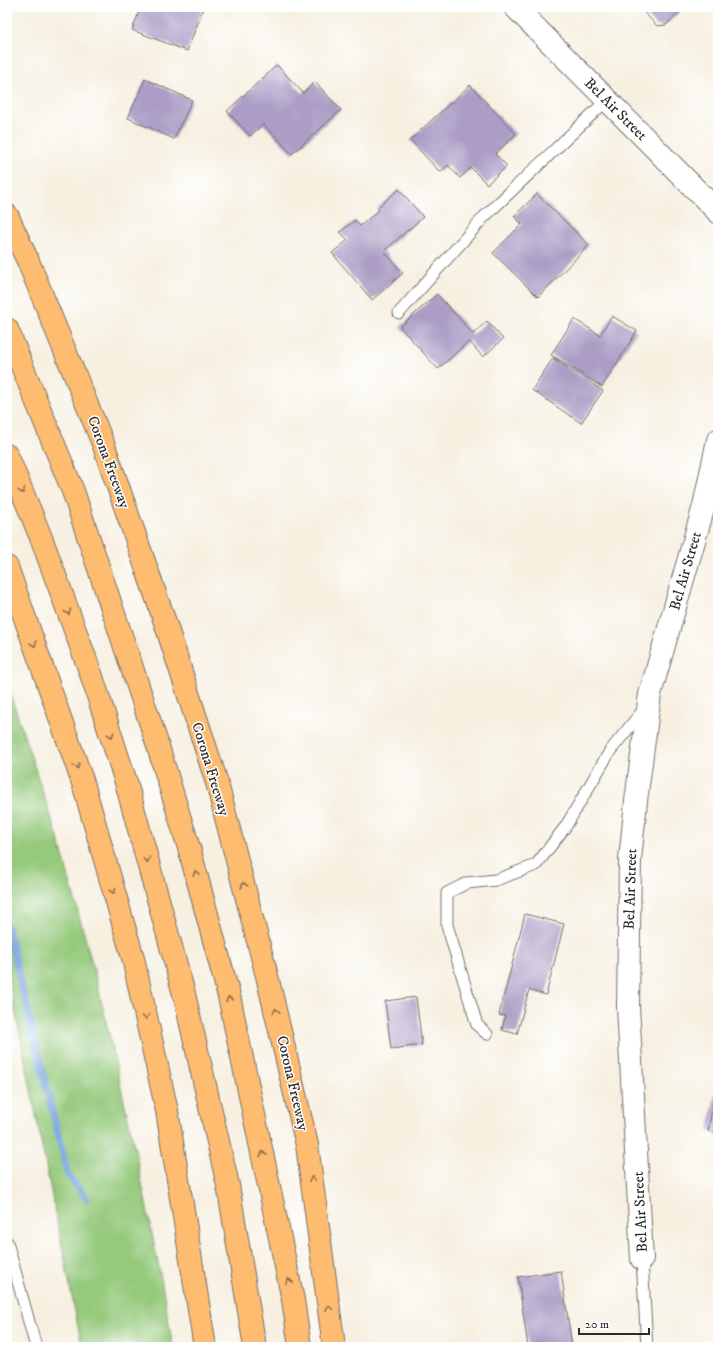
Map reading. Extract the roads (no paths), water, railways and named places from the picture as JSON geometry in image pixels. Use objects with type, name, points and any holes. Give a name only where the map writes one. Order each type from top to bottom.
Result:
[{"type":"highway","name":"Corona Freeway","points":[[7,214],[28,261],[104,446],[165,622],[217,784],[267,976],[308,1145],[334,1347]]},
{"type":"highway","points":[[7,329],[73,491],[157,743],[189,848],[229,996],[293,1300],[300,1347]]},
{"type":"highway","points":[[7,455],[45,548],[91,674],[126,782],[184,994],[226,1178],[255,1347]]},
{"type":"highway","points":[[7,567],[83,783],[133,958],[167,1111],[205,1347]]},
{"type":"street","name":"Bel Air Street","points":[[515,7],[718,212]]},
{"type":"street","name":"Bel Air Street","points":[[642,1259],[628,1007],[630,860],[650,694],[704,506],[718,440]]},
{"type":"lane","points":[[399,313],[484,217],[607,100]]},
{"type":"lane","points":[[487,1034],[477,1025],[447,925],[447,893],[467,883],[496,880],[536,865],[566,826],[610,750],[650,701]]},
{"type":"lane","points":[[7,1242],[36,1347]]},
{"type":"lane","name":"Bel Air Street","points":[[642,1259],[647,1347]]},
{"type":"waterway","points":[[7,926],[68,1175],[86,1198]]}]
